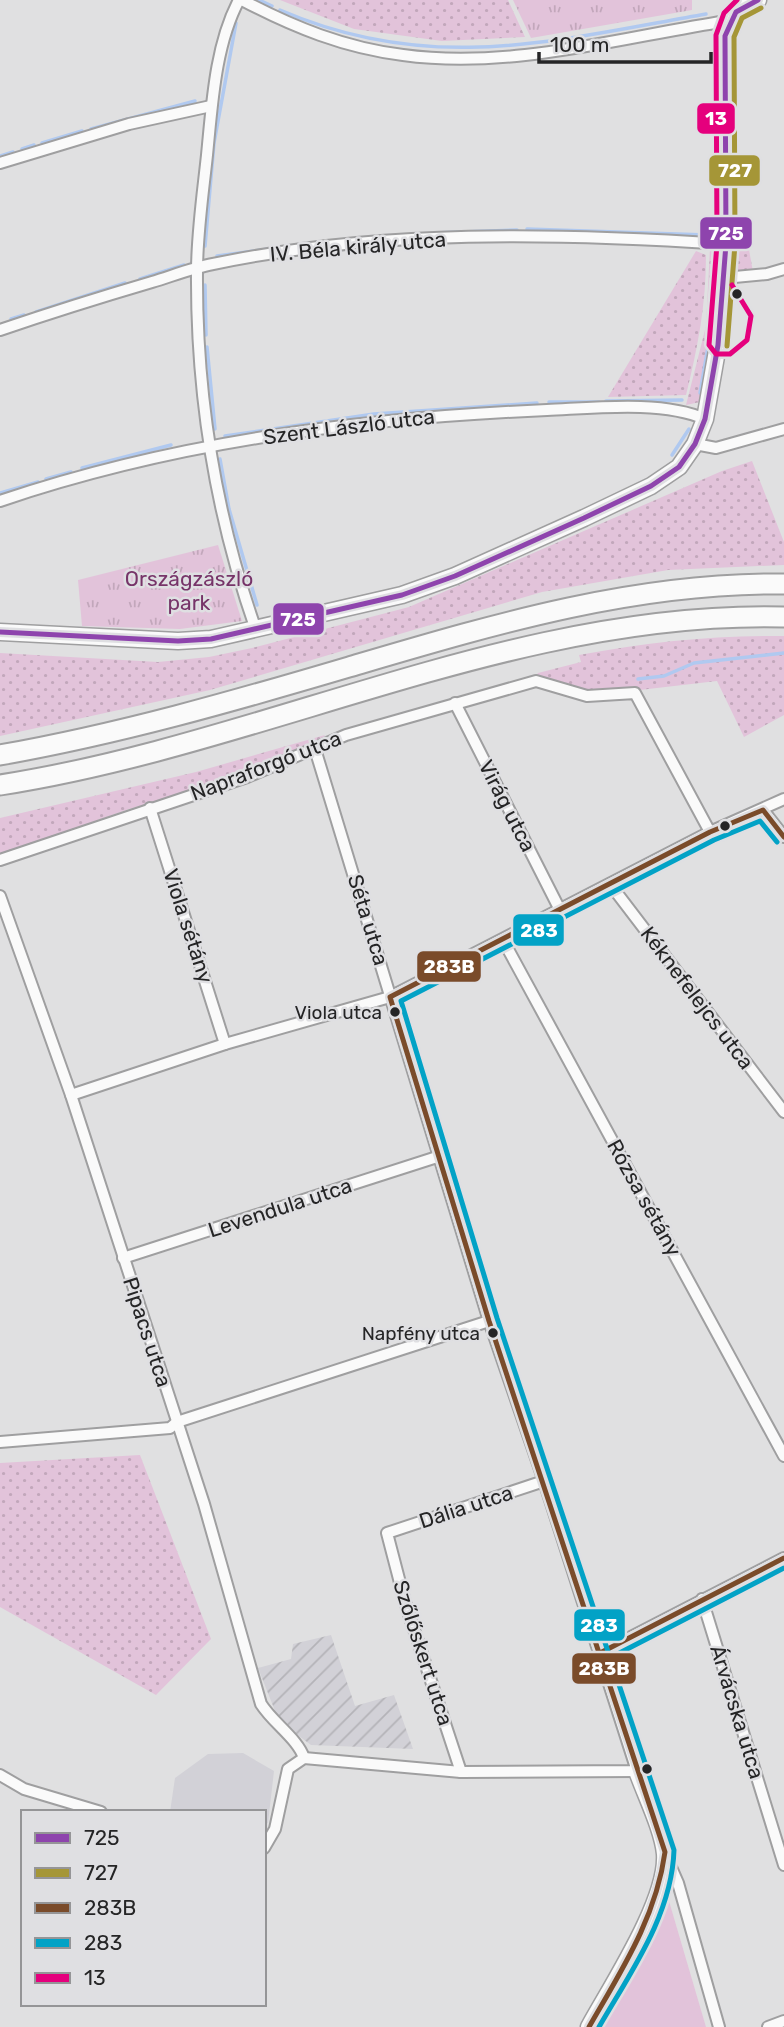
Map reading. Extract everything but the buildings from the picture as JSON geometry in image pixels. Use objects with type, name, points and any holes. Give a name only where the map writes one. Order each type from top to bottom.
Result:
[{"type":"highway","points":[[0,755],[62,744],[163,720],[541,612],[627,595],[706,586],[784,584]]},
{"type":"highway","points":[[0,785],[171,747],[549,642],[673,621],[784,617]]},
{"type":"street","points":[[256,630],[230,552],[208,445],[199,370],[197,269],[211,106],[225,36],[240,0],[321,37],[403,55],[453,59],[505,57],[731,16],[758,0]]},
{"type":"street","points":[[0,632],[178,641],[211,639],[402,595],[455,576],[651,486],[679,467],[695,444],[705,419],[716,357],[726,244],[725,36],[731,16]]},
{"type":"street","points":[[0,163],[129,124],[211,106]]},
{"type":"street","name":"IV. Béla király utca","points":[[0,330],[197,269],[262,256],[405,240],[627,238],[726,244]]},
{"type":"street","points":[[724,278],[784,269]]},
{"type":"street","name":"Szent László utca","points":[[0,501],[111,467],[208,445],[329,427],[450,414],[566,409],[677,409],[705,419]]},
{"type":"street","points":[[695,444],[716,448],[784,429]]},
{"type":"street","name":"Napraforgó utca","points":[[0,860],[247,777],[346,735],[536,681],[587,696],[635,693],[710,832]]},
{"type":"street","name":"Virág utca","points":[[455,704],[559,908]]},
{"type":"street","name":"Séta utca","points":[[315,750],[437,1157],[637,1771]]},
{"type":"street","points":[[71,1095],[225,1044],[390,997],[710,832],[784,799]]},
{"type":"street","name":"Viola sétány","points":[[150,808],[225,1044]]},
{"type":"street","points":[[763,810],[784,837]]},
{"type":"street","name":"Kéknefelejcs utca","points":[[610,884],[784,1112]]},
{"type":"street","name":"Pipacs utca","points":[[0,896],[71,1095],[204,1504],[261,1704],[274,1723],[300,1747],[304,1758]]},
{"type":"street","name":"Rózsa sétány","points":[[503,940],[784,1456]]},
{"type":"street","name":"Levendula utca","points":[[123,1258],[437,1157]]},
{"type":"street","points":[[0,1442],[170,1428],[177,1422],[489,1321]]},
{"type":"street","name":"Dália utca","points":[[387,1533],[544,1481]]},
{"type":"street","name":"Szőlőskert utca","points":[[387,1533],[405,1602],[461,1772]]},
{"type":"street","points":[[600,1653],[784,1558]]},
{"type":"street","name":"Árvácska utca","points":[[702,1600],[784,1865]]},
{"type":"street","points":[[266,1845],[275,1829],[288,1769],[304,1758],[461,1772],[637,1771],[678,1883],[719,2027]]},
{"type":"street","points":[[0,1775],[24,1789],[95,1810]]},
{"type":"street","points":[[589,2027],[651,1910],[663,1872],[665,1852]]},
{"type":"street","points":[[768,2027],[784,2021]]},
{"type":"shaded area","points":[[331,1635],[355,1706],[394,1695],[413,1749],[311,1745],[279,1721],[258,1668],[291,1659],[293,1644]]},
{"type":"shaded area","points":[[243,1753],[274,1771],[268,1823],[266,1824],[266,1810],[170,1810],[175,1778],[208,1754]]},
{"type":"green space","points":[[280,0],[508,0],[525,37],[442,41],[354,29]]},
{"type":"green space","points":[[513,0],[692,0],[692,10],[531,38]]},
{"type":"green space","points":[[745,227],[753,272],[738,271],[730,259],[737,228]]},
{"type":"green space","points":[[710,248],[718,253],[718,294],[708,319],[706,332],[710,344],[700,402],[686,405],[706,326]]},
{"type":"green space","points":[[696,251],[706,255],[705,291],[698,342],[686,395],[608,397]]},
{"type":"green space","points":[[752,461],[784,542],[784,565],[668,570],[542,592],[210,690],[0,736],[0,653],[158,662],[209,657],[252,648],[409,607],[722,471]]},
{"type":"green space","name":"Országzászló park","points":[[218,545],[242,621],[180,629],[82,626],[78,580]]},
{"type":"green space","points":[[784,636],[784,715],[744,737],[717,681],[614,693],[572,691],[535,677],[538,673],[581,662],[579,655],[605,650],[707,638]]},
{"type":"green space","points":[[325,735],[316,746],[239,772],[211,785],[129,809],[0,855],[0,818],[196,772]]},
{"type":"green space","points":[[140,1455],[211,1639],[156,1695],[0,1607],[0,1463]]},
{"type":"green space","points":[[669,1901],[706,2027],[599,2027]]},
{"type":"waterway","points":[[259,0],[272,6]]},
{"type":"waterway","points":[[280,10],[335,30],[388,42],[440,47],[544,42],[706,14]]},
{"type":"waterway","points":[[205,246],[214,143],[236,23]]},
{"type":"waterway","points":[[716,34],[716,224]]},
{"type":"waterway","points":[[91,129],[195,101]]},
{"type":"waterway","points":[[42,143],[82,131]]},
{"type":"waterway","points":[[22,149],[34,145]]},
{"type":"waterway","points":[[0,156],[13,152]]},
{"type":"waterway","points":[[527,229],[707,235]]},
{"type":"waterway","points":[[435,233],[517,230]]},
{"type":"waterway","points":[[217,256],[312,243]]},
{"type":"waterway","points":[[712,304],[715,258]]},
{"type":"waterway","points":[[140,279],[184,265]]},
{"type":"waterway","points":[[36,312],[125,283]]},
{"type":"waterway","points":[[205,285],[206,335]]},
{"type":"waterway","points":[[11,319],[24,315]]},
{"type":"waterway","points":[[207,347],[215,429]]},
{"type":"waterway","points":[[700,393],[708,347]]},
{"type":"waterway","points":[[606,401],[682,400]]},
{"type":"waterway","points":[[549,402],[599,402]]},
{"type":"waterway","points":[[225,436],[374,414],[537,403]]},
{"type":"waterway","points":[[672,455],[689,429]]},
{"type":"waterway","points":[[82,468],[171,445]]},
{"type":"waterway","points":[[220,459],[229,509],[257,605]]},
{"type":"waterway","points":[[46,479],[71,472]]},
{"type":"waterway","points":[[0,493],[38,482]]},
{"type":"waterway","points":[[638,679],[664,676],[694,663],[784,653]]},
{"type":"transit line","name":"13","points":[[732,285],[751,316],[747,340],[730,354],[716,354],[709,345],[717,244],[716,35],[724,13],[737,0]]},
{"type":"transit line","name":"725","points":[[0,632],[178,641],[211,639],[402,595],[455,576],[584,518],[651,486],[679,467],[695,444],[705,419],[718,345],[726,244],[725,36],[736,12],[758,0]]},
{"type":"transit line","name":"727","points":[[727,346],[735,244],[734,37],[742,18],[761,8]]},
{"type":"transit line","name":"283B","points":[[589,2027],[636,1943],[654,1899],[665,1852],[489,1321],[390,997],[710,832],[763,810],[784,837]]},
{"type":"transit line","name":"283","points":[[599,2027],[658,1920],[666,1897],[674,1850],[497,1318],[401,1001],[714,840],[760,821],[777,842]]},
{"type":"transit line","name":"283B","points":[[600,1653],[784,1558]]},
{"type":"transit line","name":"283","points":[[604,1661],[784,1568]]},
{"type":"place","name":"Viola utca","points":[[395,1012]]},
{"type":"place","name":"Napfény utca","points":[[493,1333]]}]
